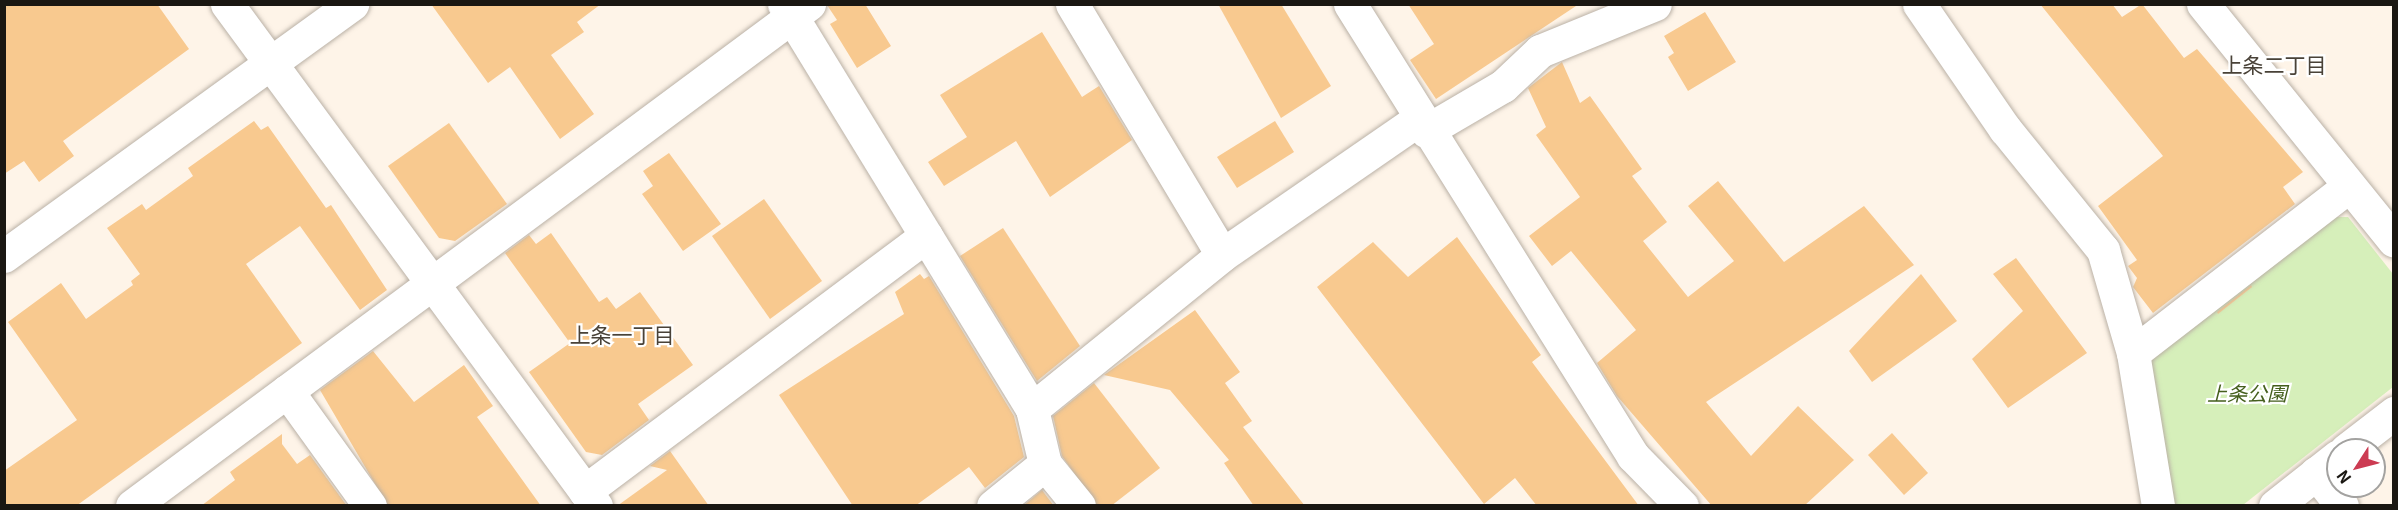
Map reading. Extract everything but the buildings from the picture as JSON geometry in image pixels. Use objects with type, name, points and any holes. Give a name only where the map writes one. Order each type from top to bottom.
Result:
[{"type":"street","points":[[227,4],[590,498],[926,236]]},
{"type":"street","points":[[4,256],[352,4]]},
{"type":"street","points":[[1072,4],[1222,255]]},
{"type":"street","points":[[1350,4],[1422,125],[1633,456],[1682,506]]},
{"type":"street","points":[[1032,409],[1222,255],[1422,125],[1503,86],[1540,51],[1655,4]]},
{"type":"street","points":[[1919,4],[2005,129],[2103,250],[2133,353],[2158,506]]},
{"type":"street","points":[[2203,4],[2394,241]]},
{"type":"street","points":[[132,506],[432,284],[794,8],[926,236],[1032,409],[1045,464],[1078,506]]},
{"type":"street","points":[[2133,353],[2349,186]]},
{"type":"street","points":[[287,391],[370,506]]},
{"type":"street","points":[[2362,438],[2394,413]]},
{"type":"street","points":[[993,506],[1045,464]]},
{"type":"street","points":[[2275,506],[2326,466]]},
{"type":"green space","name":"上条公園","points":[[2333,217],[2348,217],[2393,274],[2393,387],[2243,505],[2170,505],[2147,373],[2152,354]]},
{"type":"district","name":"上条二丁目","points":[[2274,64]]},
{"type":"district","name":"上条一丁目","points":[[622,334]]}]
